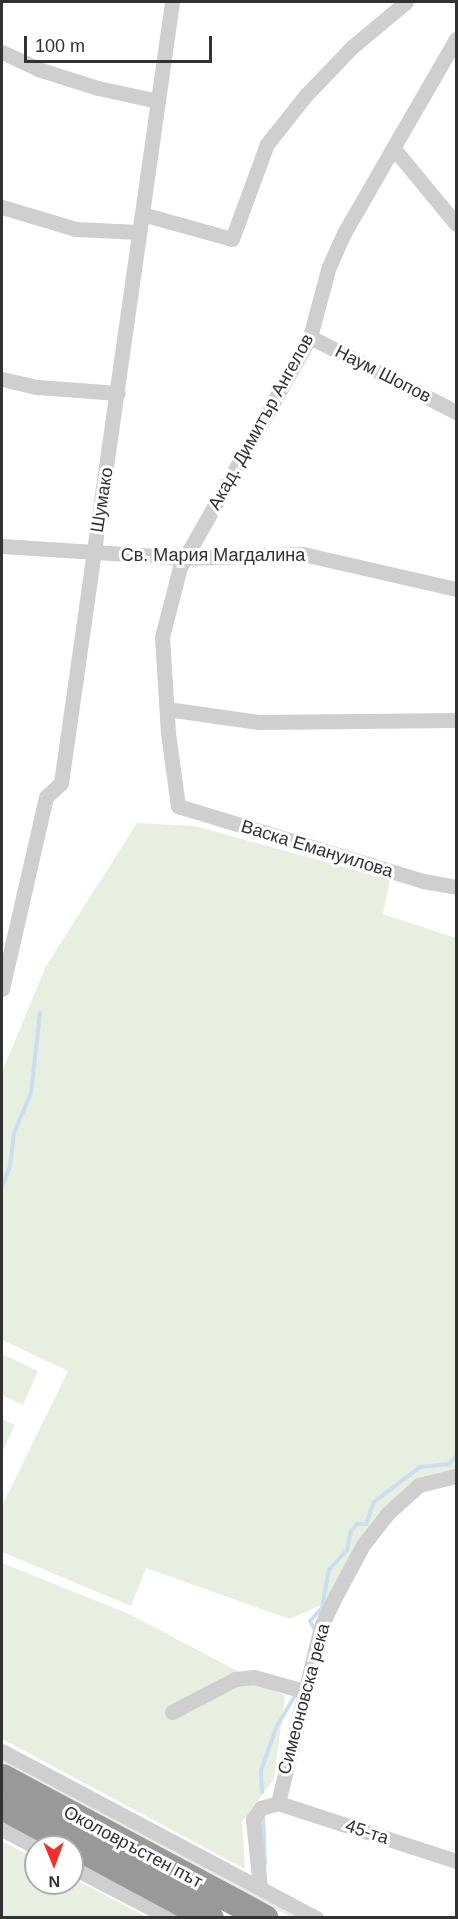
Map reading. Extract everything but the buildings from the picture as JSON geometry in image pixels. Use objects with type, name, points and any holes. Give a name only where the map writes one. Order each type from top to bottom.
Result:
[{"type":"highway","name":"Околовръстен път","points":[[2,1777],[265,1917]]},
{"type":"highway","name":"Околовръстен път","points":[[2,1806],[210,1917]]},
{"type":"street","name":"Шумако","points":[[2,989],[46,797],[61,783],[172,2]]},
{"type":"street","points":[[142,214],[232,239],[267,144],[306,95],[352,46],[406,2]]},
{"type":"street","name":"Акад. Димитър Ангелов","points":[[178,806],[166,709],[164,619],[186,558],[310,337],[329,266],[344,233],[395,150],[456,39]]},
{"type":"street","points":[[2,52],[88,85],[158,100]]},
{"type":"street","points":[[395,150],[456,224]]},
{"type":"street","points":[[2,207],[76,229],[139,232]]},
{"type":"street","name":"Наум Шопов","points":[[310,337],[456,412]]},
{"type":"street","points":[[2,378],[38,387],[118,393]]},
{"type":"street","name":"Св. Мария Магдалина","points":[[2,546],[93,554],[186,558],[303,554],[456,589]]},
{"type":"street","points":[[166,709],[258,722],[456,720]]},
{"type":"street","name":"Васка Емануилова","points":[[178,806],[423,881],[456,887]]},
{"type":"street","name":"Симеоновска река","points":[[278,1803],[321,1626],[363,1545],[387,1514],[419,1485],[456,1476]]},
{"type":"street","points":[[172,1712],[235,1678],[254,1677],[304,1691]]},
{"type":"street","points":[[2,1751],[316,1917]]},
{"type":"street","points":[[260,1887],[253,1819],[261,1808],[278,1803]]},
{"type":"street","name":"45-та","points":[[278,1803],[456,1861]]},
{"type":"street","points":[[2,1829],[24,1841]]},
{"type":"street","points":[[84,1873],[170,1917]]},
{"type":"green space","points":[[137,823],[195,826],[390,880],[383,914],[456,938],[456,1469],[419,1485],[387,1514],[334,1599],[290,1619],[146,1568],[131,1606],[2,1552],[2,1506],[68,1371],[2,1340],[2,1072],[46,966]]},
{"type":"green space","points":[[2,1354],[38,1371],[23,1405],[2,1395]]},
{"type":"green space","points":[[2,1419],[15,1425],[2,1452]]},
{"type":"green space","points":[[2,1563],[129,1614],[285,1696],[274,1779],[242,1822],[245,1869],[2,1739]]},
{"type":"green space","points":[[2,1759],[302,1917],[291,1917],[2,1764]]},
{"type":"green space","points":[[2,1841],[24,1853],[24,1895],[84,1895],[84,1884],[147,1917],[2,1917]]},
{"type":"waterway","points":[[2,1187],[10,1166],[14,1133],[31,1093],[40,1013]]},
{"type":"waterway","points":[[315,1630],[310,1621],[322,1608],[329,1570],[347,1550],[351,1531],[357,1524],[366,1524],[374,1502],[420,1467],[449,1464],[456,1456]]},
{"type":"waterway","points":[[262,1792],[261,1771],[276,1728],[297,1692]]},
{"type":"waterway","points":[[263,1815],[265,1864]]}]
